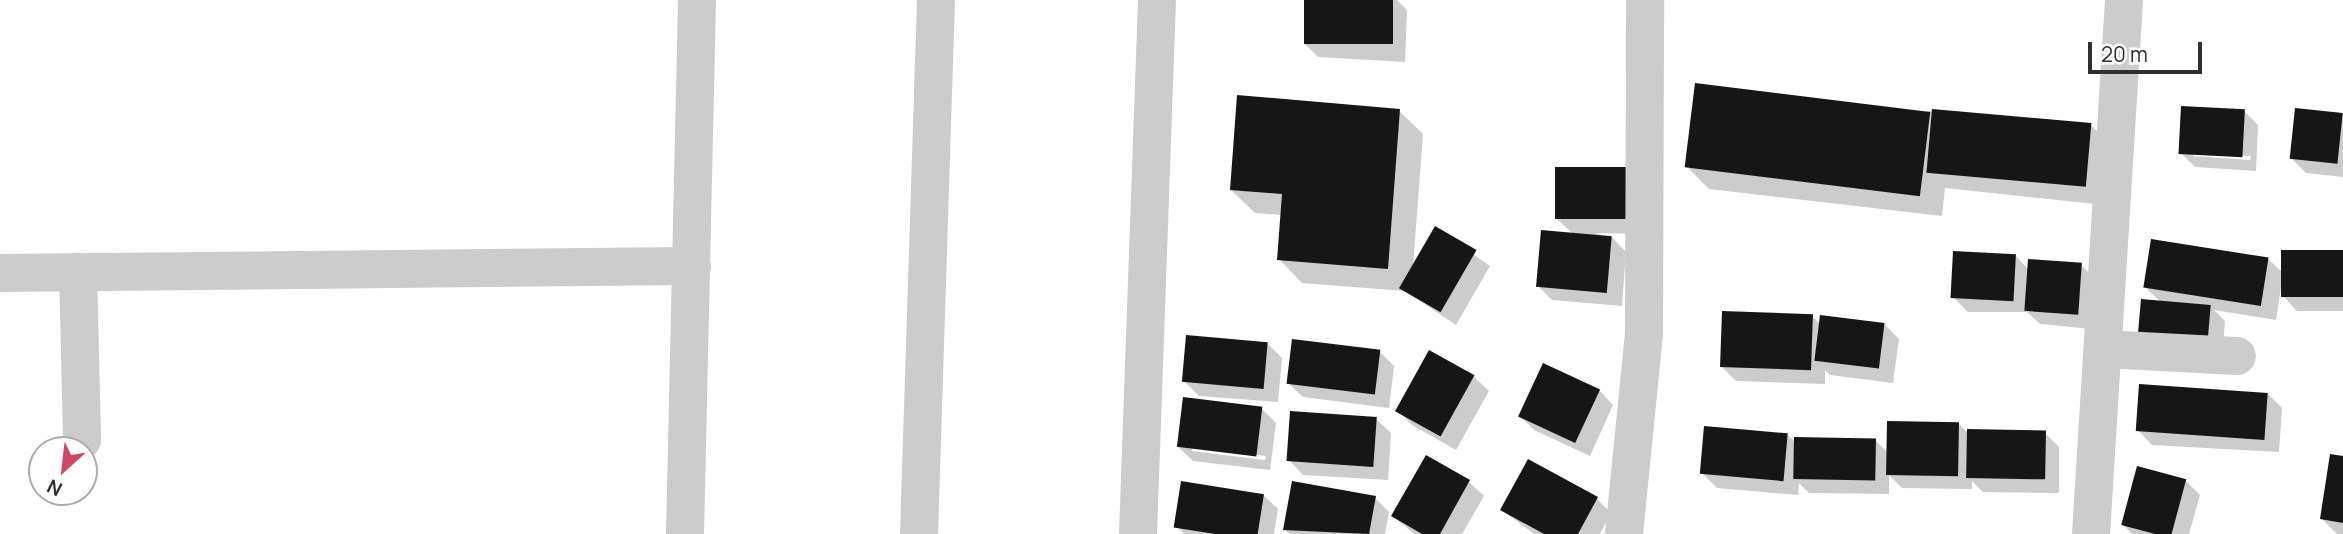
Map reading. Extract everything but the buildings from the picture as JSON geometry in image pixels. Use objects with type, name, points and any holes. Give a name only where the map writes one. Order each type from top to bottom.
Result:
[{"type":"street","points":[[685,534],[697,0]]},
{"type":"street","points":[[919,534],[936,0]]},
{"type":"street","points":[[1138,534],[1157,0]]},
{"type":"street","points":[[1624,534],[1644,333],[1645,0]]},
{"type":"street","points":[[2091,534],[2124,0]]},
{"type":"street","points":[[0,273],[692,266]]},
{"type":"street","points":[[78,272],[82,436]]},
{"type":"street","points":[[2103,349],[2237,356]]}]
